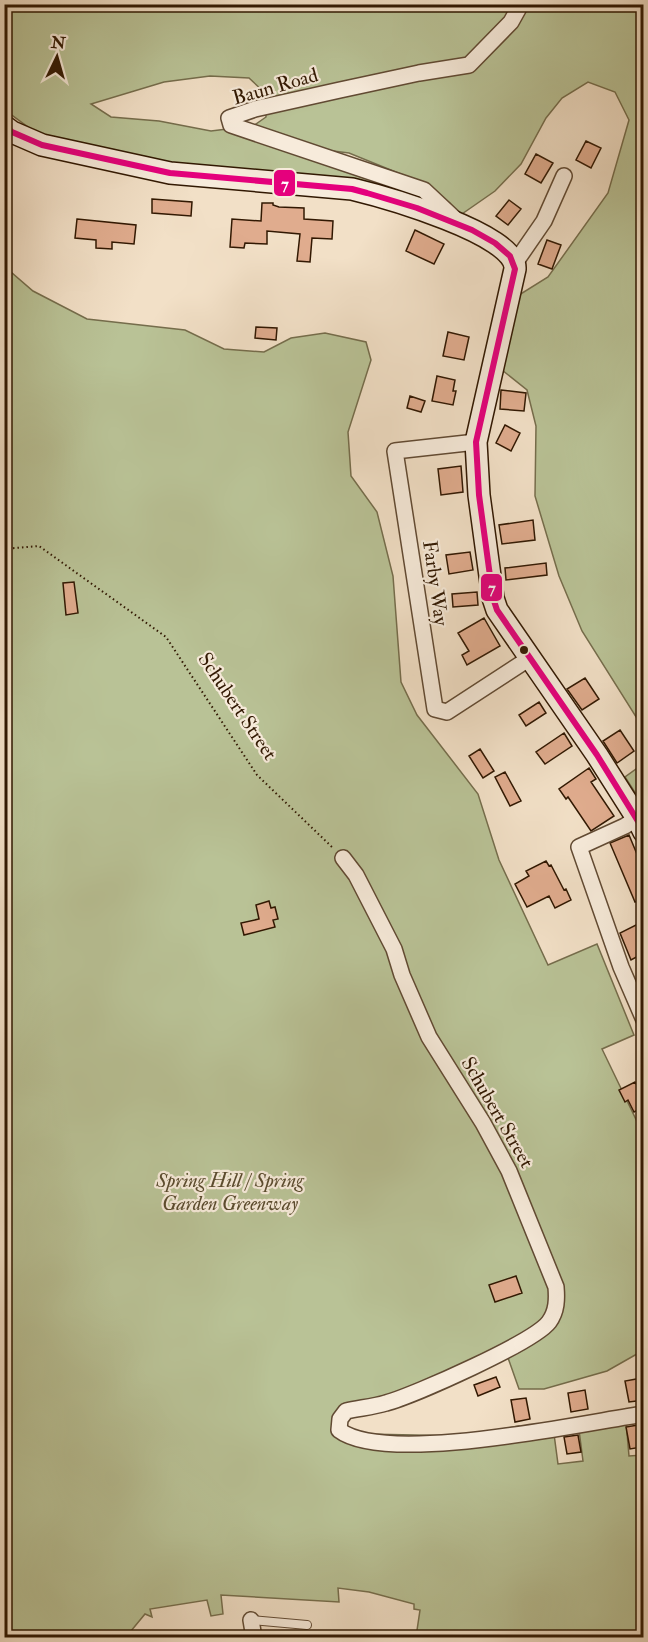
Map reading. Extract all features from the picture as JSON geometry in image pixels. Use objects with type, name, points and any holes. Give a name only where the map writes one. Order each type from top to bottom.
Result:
[{"type":"street","name":"Baun Road","points":[[458,223],[424,190],[231,125],[229,118],[255,109],[470,64],[511,22],[521,4]]},
{"type":"street","points":[[4,126],[12,132],[42,144],[170,173],[352,189],[379,195],[475,230],[509,254],[515,263]]},
{"type":"street","points":[[564,176],[544,221],[515,263],[476,442],[479,495],[493,598],[497,610],[640,825],[625,826],[579,847],[621,967],[644,1020]]},
{"type":"street","name":"Farby Way","points":[[476,442],[395,451],[432,702],[435,709],[447,712],[530,658]]},
{"type":"street","name":"Schubert Street","points":[[343,858],[356,875],[394,949],[402,975],[429,1037],[483,1123],[509,1172],[556,1287],[557,1300],[549,1323],[535,1334],[463,1371],[387,1403],[346,1411],[340,1419],[339,1430],[348,1437],[380,1444],[466,1443],[644,1414]]},
{"type":"street","points":[[251,1620],[254,1638]]},
{"type":"lane","points":[[251,1620],[307,1626]]},
{"type":"path","name":"Schubert Street","points":[[4,549],[39,546],[166,637],[257,775],[343,858]]},
{"type":"green space","points":[[5,5],[643,5],[643,728],[582,631],[559,576],[535,496],[536,426],[527,390],[502,370],[519,295],[548,277],[608,193],[629,120],[615,92],[588,82],[562,98],[546,118],[521,164],[495,191],[459,216],[450,203],[425,184],[349,153],[317,149],[253,126],[266,117],[264,92],[249,78],[210,76],[164,82],[91,104],[111,117],[159,121],[211,131],[227,129],[423,197],[438,209],[172,167],[39,135],[5,110]]},
{"type":"green space","name":"Spring Hill / Spring Garden Greenway","points":[[4,266],[33,291],[87,319],[185,330],[224,349],[264,352],[291,338],[325,333],[366,342],[371,360],[348,432],[351,476],[377,512],[393,576],[401,682],[417,715],[478,794],[499,860],[548,965],[597,944],[634,1035],[602,1049],[643,1134],[644,1350],[607,1371],[544,1389],[519,1389],[507,1355],[349,1414],[344,1421],[348,1430],[365,1434],[464,1436],[519,1426],[520,1434],[554,1434],[558,1464],[583,1461],[579,1430],[626,1421],[629,1456],[643,1455],[643,1637],[416,1637],[420,1610],[414,1609],[414,1604],[369,1592],[338,1588],[339,1602],[221,1595],[223,1614],[211,1616],[207,1600],[150,1609],[152,1617],[145,1614],[126,1637],[5,1637]]},
{"type":"green space","points":[[643,764],[643,805],[625,777]]},
{"type":"building","points":[[586,141],[601,148],[591,168],[576,160]]},
{"type":"building","points":[[536,154],[553,163],[541,183],[525,174]]},
{"type":"building","points":[[152,199],[192,202],[191,216],[152,213]]},
{"type":"building","points":[[509,200],[521,209],[508,225],[496,216]]},
{"type":"building","points":[[262,203],[273,203],[279,207],[304,208],[304,219],[333,221],[332,239],[312,238],[310,262],[297,261],[300,234],[267,231],[267,244],[245,243],[244,248],[230,247],[232,219],[261,221]]},
{"type":"building","points":[[77,219],[136,225],[134,244],[112,242],[112,249],[96,248],[96,240],[75,238]]},
{"type":"building","points":[[415,230],[444,244],[434,264],[406,251]]},
{"type":"building","points":[[547,240],[561,245],[552,269],[538,264]]},
{"type":"building","points":[[256,327],[277,328],[276,340],[255,338]]},
{"type":"building","points":[[448,332],[469,337],[464,360],[443,356]]},
{"type":"building","points":[[437,376],[455,380],[453,391],[456,391],[453,405],[432,401]]},
{"type":"building","points":[[501,390],[526,393],[524,411],[500,409]]},
{"type":"building","points":[[410,396],[425,401],[421,412],[407,408]]},
{"type":"building","points":[[505,425],[520,433],[511,451],[496,443]]},
{"type":"building","points":[[461,466],[463,492],[441,495],[438,469]]},
{"type":"building","points":[[533,520],[535,540],[502,544],[499,525]]},
{"type":"building","points":[[470,552],[473,570],[449,574],[446,555]]},
{"type":"building","points":[[546,563],[547,575],[506,580],[505,568]]},
{"type":"building","points":[[74,582],[78,613],[66,615],[63,583]]},
{"type":"building","points":[[477,592],[478,605],[453,607],[452,594]]},
{"type":"building","points":[[484,618],[500,646],[467,665],[462,655],[469,651],[458,633]]},
{"type":"building","points":[[585,678],[599,699],[582,710],[567,689]]},
{"type":"building","points":[[539,702],[546,713],[526,726],[519,715]]},
{"type":"building","points":[[620,730],[634,751],[617,763],[603,741]]},
{"type":"building","points":[[564,733],[572,746],[545,764],[536,752]]},
{"type":"building","points":[[480,749],[494,771],[483,778],[469,756]]},
{"type":"building","points":[[589,768],[596,779],[591,782],[614,816],[591,831],[568,797],[566,799],[559,789]]},
{"type":"building","points":[[505,772],[521,801],[510,806],[495,777]]},
{"type":"building","points":[[629,835],[644,871],[644,899],[635,902],[610,843]]},
{"type":"building","points":[[546,861],[549,866],[551,865],[571,900],[555,908],[549,896],[527,907],[515,884],[529,876],[526,871]]},
{"type":"building","points":[[269,901],[271,908],[275,907],[278,919],[273,920],[275,927],[244,935],[241,923],[259,919],[256,905]]},
{"type":"building","points":[[644,921],[644,953],[631,960],[620,933]]},
{"type":"building","points":[[635,1082],[644,1098],[644,1107],[634,1112],[628,1100],[625,1102],[619,1090]]},
{"type":"building","points":[[516,1276],[522,1293],[495,1302],[489,1285]]},
{"type":"building","points":[[496,1377],[500,1387],[478,1396],[474,1385]]},
{"type":"building","points":[[642,1378],[644,1400],[629,1402],[625,1381]]},
{"type":"building","points":[[585,1390],[588,1409],[571,1412],[568,1393]]},
{"type":"building","points":[[526,1398],[530,1419],[515,1422],[511,1400]]},
{"type":"building","points":[[644,1424],[644,1437],[641,1437],[642,1447],[630,1449],[626,1427]]},
{"type":"building","points":[[578,1435],[581,1452],[567,1454],[564,1437]]},
{"type":"transit line","name":"7","points":[[4,126],[42,145],[170,173],[352,189],[417,208],[472,230],[495,243],[510,256],[515,269],[476,442],[479,495],[493,598],[497,610],[597,755],[644,831]]}]
